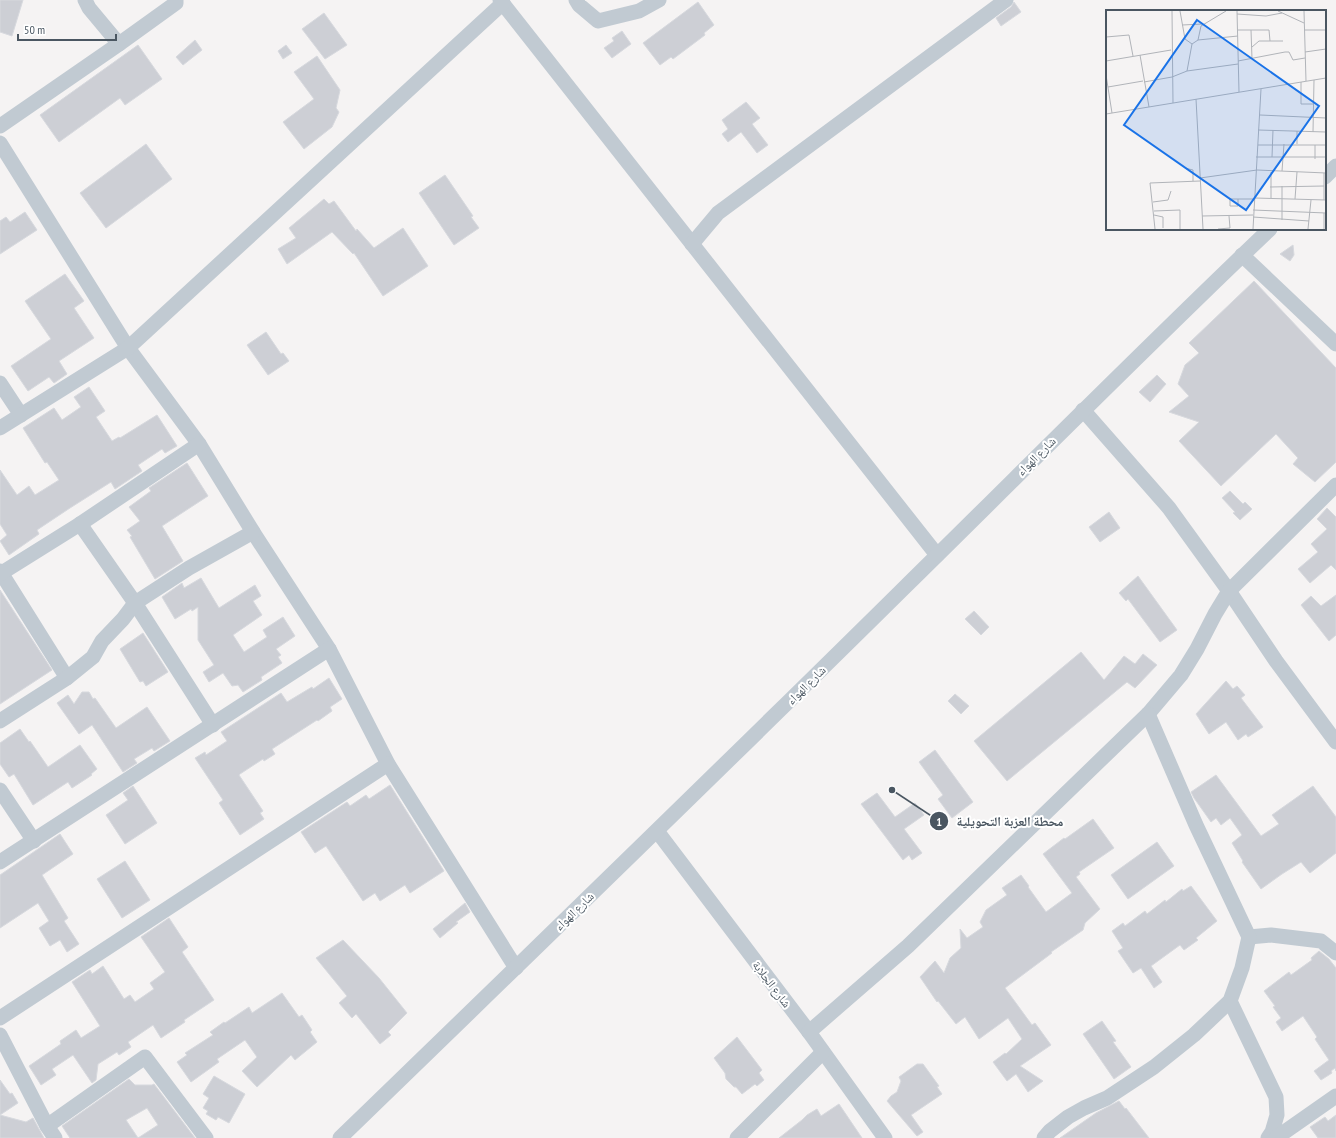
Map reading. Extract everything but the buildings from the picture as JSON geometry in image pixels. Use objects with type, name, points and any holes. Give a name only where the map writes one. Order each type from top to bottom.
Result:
[{"type":"street","points":[[85,0],[88,8],[119,44]]},
{"type":"street","points":[[0,126],[119,44],[176,3],[176,0]]},
{"type":"street","points":[[576,0],[579,5],[598,21],[639,11],[659,0]]},
{"type":"street","points":[[692,244],[718,213],[1006,0]]},
{"type":"street","points":[[0,428],[128,348],[502,1],[937,556]]},
{"type":"street","points":[[0,143],[128,348],[200,444],[253,532],[329,649],[388,764],[516,968]]},
{"type":"street","points":[[1326,176],[1336,166]]},
{"type":"street","name":"شارع الهواء","points":[[340,1138],[657,831],[937,556],[1083,410],[1269,230]]},
{"type":"street","points":[[1242,255],[1336,344]]},
{"type":"street","points":[[0,383],[21,415]]},
{"type":"street","points":[[1083,410],[1170,508],[1229,591],[1276,661],[1336,742]]},
{"type":"street","points":[[67,678],[0,572],[80,524],[200,444]]},
{"type":"street","points":[[809,1032],[908,946],[1148,714],[1181,675],[1229,591],[1336,485]]},
{"type":"street","points":[[80,524],[134,603],[213,725]]},
{"type":"street","points":[[0,721],[67,678],[93,657],[102,640],[123,619],[134,603],[189,568],[253,532]]},
{"type":"street","points":[[0,862],[329,649]]},
{"type":"street","points":[[1044,1138],[1050,1131],[1068,1117],[1107,1098],[1154,1067],[1194,1034],[1230,1001],[1242,968],[1249,937],[1196,825],[1148,714]]},
{"type":"street","points":[[0,1018],[388,764]]},
{"type":"street","points":[[0,790],[34,840]]},
{"type":"street","name":"شارع الجلابة","points":[[657,831],[809,1032],[885,1138]]},
{"type":"street","points":[[1249,937],[1271,934],[1321,941],[1336,953]]},
{"type":"street","points":[[1230,1001],[1276,1097],[1277,1115],[1272,1132],[1268,1138]]},
{"type":"street","points":[[0,1035],[51,1132],[145,1057],[206,1138]]},
{"type":"street","points":[[738,1138],[823,1052]]},
{"type":"street","points":[[1276,1138],[1336,1096]]},
{"type":"place","name":"محطة العزبة التحويلية","points":[[892,790]]}]
